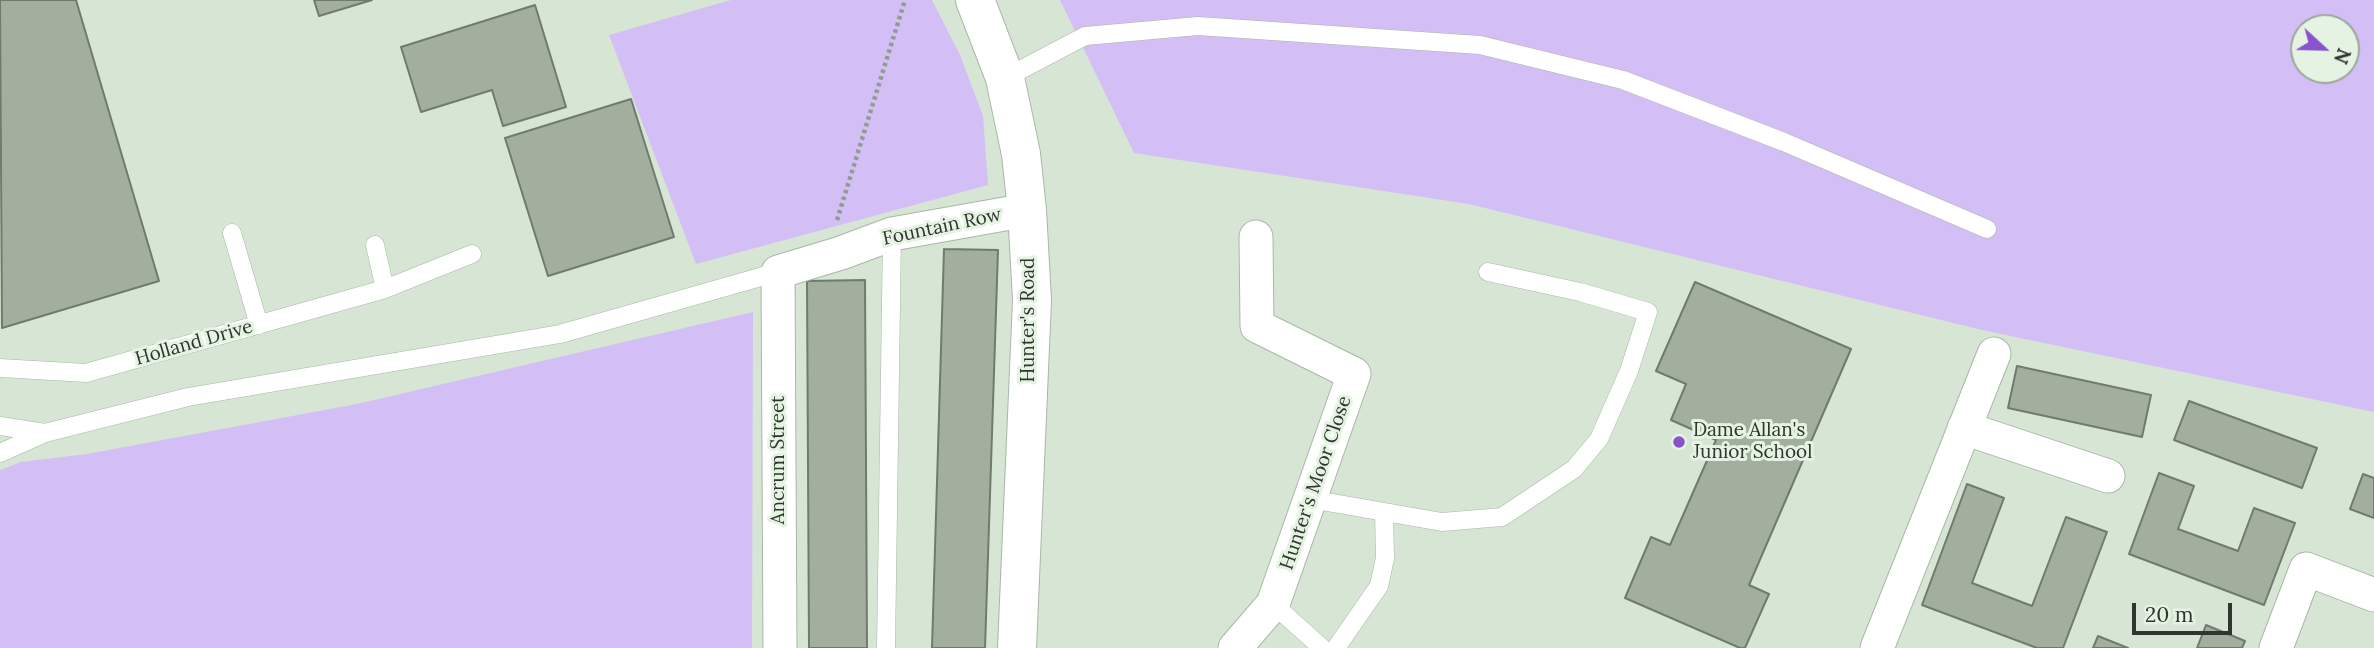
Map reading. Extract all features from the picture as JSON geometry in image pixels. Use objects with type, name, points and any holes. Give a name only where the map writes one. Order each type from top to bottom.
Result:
[{"type":"street","name":"Hunter's Road","points":[[975,0],[1005,78],[1021,154],[1027,209],[1032,300],[1017,648]]},
{"type":"street","name":"Fountain Row","points":[[778,272],[892,234],[1027,209]]},
{"type":"street","name":"Hunter's Moor Close","points":[[1235,648],[1273,604],[1354,374],[1257,326],[1256,237]]},
{"type":"street","name":"Ancrum Street","points":[[778,272],[780,648]]},
{"type":"street","points":[[1877,648],[1994,354]]},
{"type":"street","points":[[1964,428],[2108,476]]},
{"type":"street","points":[[2276,648],[2306,569],[2374,595]]},
{"type":"lane","points":[[1005,78],[1086,36],[1198,26],[1480,45],[1623,80],[1784,142],[1987,229]]},
{"type":"lane","points":[[232,233],[259,324]]},
{"type":"lane","points":[[886,648],[892,234]]},
{"type":"lane","points":[[375,245],[385,289]]},
{"type":"lane","name":"Holland Drive","points":[[0,368],[86,373],[385,289],[472,254]]},
{"type":"lane","points":[[0,453],[46,433],[188,397],[560,334],[778,272]]},
{"type":"lane","points":[[1310,499],[1441,522],[1502,517],[1574,469],[1599,439],[1629,370],[1648,312],[1580,292],[1488,272]]},
{"type":"lane","points":[[0,426],[46,433]]},
{"type":"lane","points":[[1335,648],[1379,586],[1385,558],[1384,512]]},
{"type":"lane","points":[[1273,604],[1322,648]]},
{"type":"path","points":[[825,258],[905,0]]},
{"type":"shaded area","points":[[731,0],[932,0],[960,55],[983,116],[988,185],[696,264],[609,35]]},
{"type":"shaded area","points":[[1060,0],[2374,0],[2374,412],[1982,330],[1469,204],[1134,153]]},
{"type":"shaded area","points":[[753,312],[752,648],[0,648],[0,470],[21,462],[87,454],[357,404]]},
{"type":"building","points":[[0,0],[76,0],[159,281],[2,328]]},
{"type":"building","points":[[314,0],[372,0],[319,16]]},
{"type":"building","points":[[535,5],[566,107],[503,126],[492,90],[421,112],[401,47]]},
{"type":"building","points":[[631,99],[674,237],[548,276],[505,138]]},
{"type":"building","points":[[944,249],[998,250],[985,648],[932,648]]},
{"type":"building","points":[[865,280],[867,648],[809,648],[807,281]]},
{"type":"building","points":[[1695,282],[1851,349],[1749,585],[1769,594],[1745,648],[1625,598],[1651,537],[1670,545],[1716,440],[1671,420],[1686,384],[1656,371]]},
{"type":"building","points":[[2017,366],[2151,395],[2142,437],[2008,408]]},
{"type":"building","points":[[2189,401],[2317,448],[2302,488],[2174,440]]},
{"type":"building","points":[[2159,473],[2194,486],[2178,529],[2238,551],[2254,508],[2295,523],[2264,605],[2129,554]]},
{"type":"building","points":[[2363,474],[2374,478],[2374,518],[2350,509]]},
{"type":"building","points":[[1967,484],[2004,498],[1972,583],[2032,606],[2066,517],[2107,532],[2063,648],[2037,648],[1922,605]]},
{"type":"building","points":[[2206,625],[2245,641],[2242,648],[2197,648]]},
{"type":"building","points":[[2098,636],[2128,648],[2093,648]]},
{"type":"place","name":"Dame Allan's Junior School","points":[[1679,442]]}]
